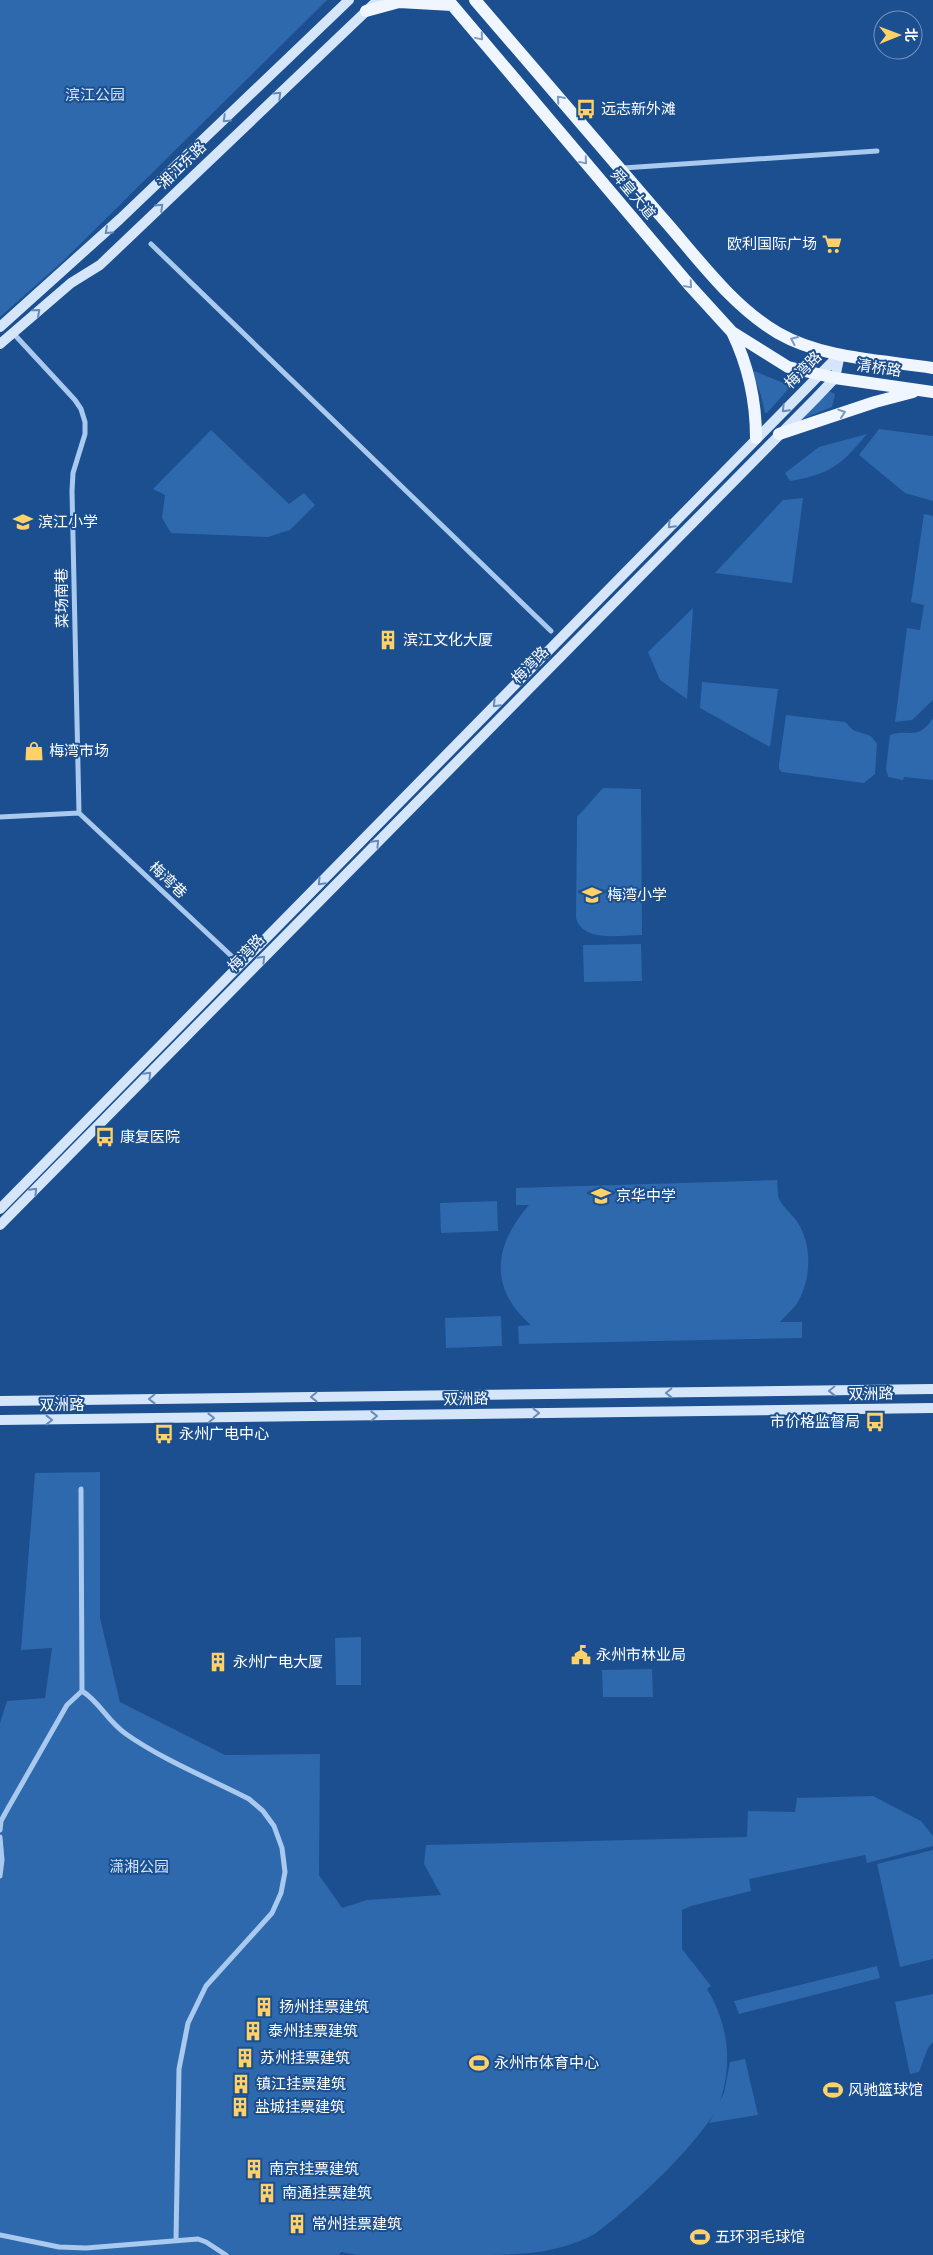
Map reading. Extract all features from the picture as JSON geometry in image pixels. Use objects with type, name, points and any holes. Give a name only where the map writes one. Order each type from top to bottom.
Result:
[{"type":"main road","name":"湘江东路","points":[[0,326],[120,219],[349,0]]},
{"type":"main road","name":"湘江东路","points":[[0,344],[71,283],[100,265],[378,0]]},
{"type":"main road","points":[[366,11],[399,2],[450,2]]},
{"type":"main road","name":"舜皇大道","points":[[450,2],[691,287],[732,332],[788,366],[820,375]]},
{"type":"main road","name":"舜皇大道","points":[[478,2],[723,287],[753,316],[779,334],[808,346],[840,354]]},
{"type":"main road","points":[[327,22],[341,35]]},
{"type":"main road","points":[[732,332],[748,370],[760,434],[776,437],[875,402],[919,390]]},
{"type":"main road","name":"清桥路","points":[[840,354],[933,368]]},
{"type":"main road","name":"梅湾路","points":[[0,1209],[840,354]]},
{"type":"main road","name":"梅湾路","points":[[0,1226],[835,378],[840,354]]},
{"type":"main road","name":"清桥路","points":[[820,375],[933,392]]},
{"type":"main road","name":"双洲路","points":[[0,1401],[933,1389]]},
{"type":"main road","name":"双洲路","points":[[0,1420],[933,1408]]},
{"type":"street","points":[[620,168],[877,151]]},
{"type":"street","points":[[152,244],[551,631]]},
{"type":"street","name":"菜场南巷","points":[[13,333],[75,400],[85,422],[86,434],[73,474],[72,491],[79,813]]},
{"type":"street","points":[[0,816],[79,813]]},
{"type":"street","name":"梅湾巷","points":[[79,813],[240,964]]},
{"type":"street","points":[[0,1830],[4,1815],[67,1705],[82,1691],[81,1489]]},
{"type":"street","points":[[82,1691],[96,1702],[111,1723],[142,1746],[249,1799],[274,1826],[282,1848],[285,1872],[281,1893],[272,1913],[206,1986],[188,2023],[179,2069],[176,2240]]},
{"type":"street","points":[[0,1837],[2,1860],[0,1876]]},
{"type":"street","points":[[0,2235],[59,2247],[86,2248],[198,2239],[226,2255]]},
{"type":"green space","name":"滨江公园","points":[[0,0],[327,0],[61,263],[0,317]]},
{"type":"green space","points":[[754,371],[791,386],[767,413],[765,413],[761,395],[752,372]]},
{"type":"green space","points":[[828,391],[835,394],[832,407],[802,419]]},
{"type":"green space","points":[[879,429],[933,436],[933,501],[905,493],[859,455]]},
{"type":"green space","points":[[211,430],[289,504],[304,493],[315,505],[290,530],[268,537],[171,533],[162,518],[165,495],[153,489]]},
{"type":"green space","points":[[867,434],[842,461],[826,471],[790,481],[785,473],[819,447]]},
{"type":"green space","points":[[803,498],[792,583],[715,573],[783,500]]},
{"type":"green space","points":[[924,514],[933,516],[933,700],[912,720],[895,722],[907,628],[920,630],[924,605],[911,602]]},
{"type":"green space","points":[[693,608],[687,699],[660,680],[648,652]]},
{"type":"green space","points":[[702,682],[778,689],[770,747],[700,708]]},
{"type":"green space","points":[[786,715],[845,722],[853,730],[871,736],[877,744],[875,774],[864,783],[782,772],[779,769],[779,764]]},
{"type":"green space","points":[[933,718],[933,780],[904,777],[903,780],[888,777],[886,769],[890,735],[917,732],[922,730]]},
{"type":"green space","points":[[603,788],[641,789],[642,935],[604,936],[594,934],[580,926],[576,918],[577,817]]},
{"type":"green space","points":[[641,944],[642,981],[584,982],[583,945]]},
{"type":"green space","points":[[777,1180],[779,1199],[803,1232],[808,1253],[807,1275],[801,1296],[796,1305],[780,1322],[802,1322],[802,1338],[519,1344],[518,1326],[531,1325],[517,1311],[508,1296],[502,1281],[501,1266],[508,1235],[529,1205],[516,1205],[516,1188]]},
{"type":"green space","points":[[497,1201],[498,1231],[441,1233],[440,1203]]},
{"type":"green space","points":[[501,1316],[502,1346],[446,1348],[445,1318]]},
{"type":"green space","name":"潇湘公园","points":[[100,1472],[100,1618],[120,1702],[225,1755],[320,1754],[319,1875],[342,1908],[367,1900],[441,1895],[424,1864],[426,1845],[747,1837],[748,1811],[795,1812],[797,1798],[873,1796],[921,1821],[933,1836],[933,1846],[867,1863],[865,1855],[749,1879],[751,1891],[682,1910],[682,1949],[711,1986],[707,1989],[719,2015],[726,2042],[727,2070],[721,2098],[714,2113],[701,2131],[667,2170],[628,2207],[587,2238],[544,2251],[503,2255],[358,2255],[341,2252],[339,2255],[0,2255],[0,1723],[7,1701],[45,1698],[52,1648],[21,1650],[35,1473]]},
{"type":"green space","points":[[361,1637],[361,1685],[336,1685],[335,1638]]},
{"type":"green space","points":[[652,1669],[653,1697],[603,1697],[602,1670]]},
{"type":"green space","points":[[933,1850],[933,1959],[900,1967],[877,1864]]},
{"type":"green space","points":[[877,1966],[880,1978],[739,2014],[734,2001]]},
{"type":"green space","points":[[933,1994],[933,2042],[928,2048],[919,2072],[910,2074],[895,2002]]},
{"type":"green space","points":[[745,2059],[758,2115],[709,2123],[724,2093],[730,2062]]},
{"type":"place","name":"远志新外滩","points":[[586,109]]},
{"type":"place","name":"欧利国际广场","points":[[832,244]]},
{"type":"place","name":"滨江小学","points":[[23,522]]},
{"type":"place","name":"滨江文化大厦","points":[[388,640]]},
{"type":"place","name":"梅湾市场","points":[[34,751]]},
{"type":"place","name":"梅湾小学","points":[[592,895]]},
{"type":"place","name":"康复医院","points":[[105,1137]]},
{"type":"place","name":"京华中学","points":[[601,1196]]},
{"type":"place","name":"市价格监督局","points":[[875,1422]]},
{"type":"place","name":"永州广电中心","points":[[164,1434]]},
{"type":"place","name":"永州市林业局","points":[[581,1655]]},
{"type":"place","name":"永州广电大厦","points":[[218,1662]]},
{"type":"place","name":"扬州挂票建筑","points":[[264,2007]]},
{"type":"place","name":"泰州挂票建筑","points":[[253,2031]]},
{"type":"place","name":"苏州挂票建筑","points":[[245,2058]]},
{"type":"place","name":"永州市体育中心","points":[[479,2063]]},
{"type":"place","name":"镇江挂票建筑","points":[[241,2084]]},
{"type":"place","name":"风驰篮球馆","points":[[833,2090]]},
{"type":"place","name":"盐城挂票建筑","points":[[240,2107]]},
{"type":"place","name":"南京挂票建筑","points":[[254,2169]]},
{"type":"place","name":"南通挂票建筑","points":[[267,2193]]},
{"type":"place","name":"常州挂票建筑","points":[[297,2224]]},
{"type":"place","name":"五环羽毛球馆","points":[[700,2237]]}]
